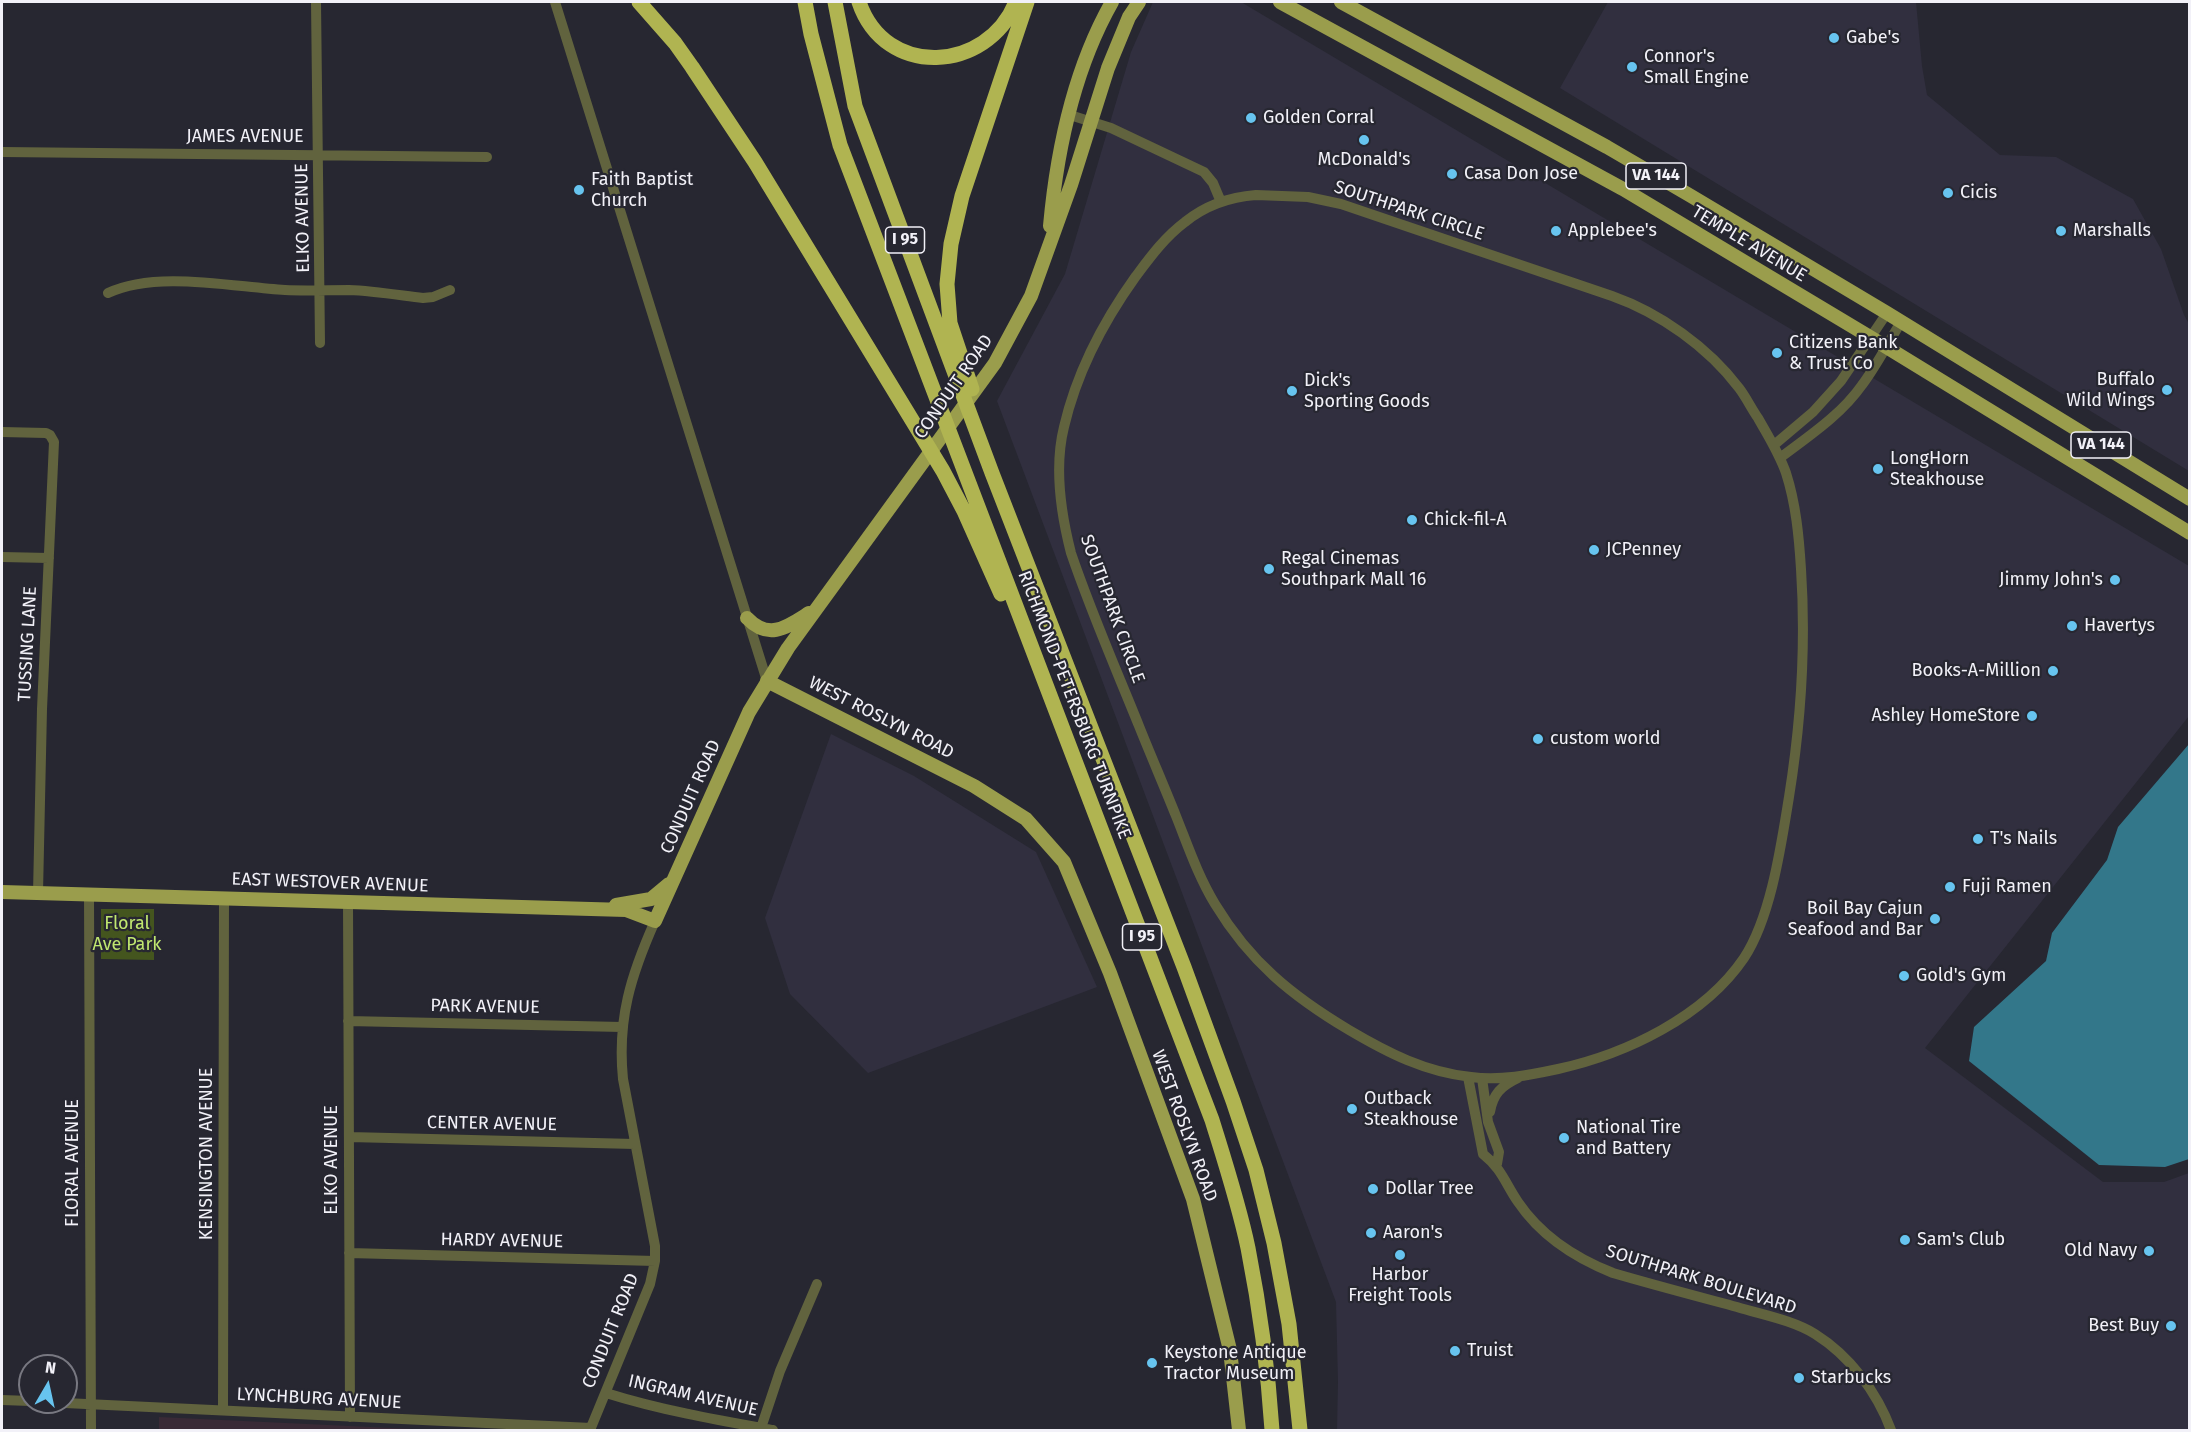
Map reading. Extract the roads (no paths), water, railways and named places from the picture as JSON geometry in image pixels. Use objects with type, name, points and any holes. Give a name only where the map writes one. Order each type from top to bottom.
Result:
[{"type":"highway","points":[[639,2],[693,66],[755,162],[943,471],[964,511],[984,559],[1046,688]]},
{"type":"highway","name":"RICHMOND-PETERSBURG TURNPIKE","points":[[806,2],[811,34],[840,145],[1219,1142],[1232,1184],[1261,1319],[1272,1431]]},
{"type":"highway","name":"RICHMOND-PETERSBURG TURNPIKE","points":[[835,2],[855,106],[992,473],[1184,967],[1249,1150],[1274,1243],[1289,1324],[1300,1431]]},
{"type":"highway","points":[[859,2],[873,29],[889,43],[906,52],[933,58],[963,53],[982,44],[1002,26],[1016,2]]},
{"type":"highway","points":[[992,473],[986,427],[957,349],[950,323],[948,264],[962,196],[1027,2]]},
{"type":"main road","name":"CONDUIT ROAD","points":[[1048,246],[1054,184],[1083,62],[1112,2]]},
{"type":"main road","name":"CONDUIT ROAD","points":[[655,921],[749,712],[766,681],[995,363],[1031,296],[1071,185],[1114,52],[1139,2]]},
{"type":"main road","name":"TEMPLE AVENUE","points":[[1280,2],[1613,184],[1885,346],[2190,533]]},
{"type":"main road","name":"TEMPLE AVENUE","points":[[1341,2],[1607,147],[1887,313],[2190,500]]},
{"type":"main road","points":[[747,618],[758,627],[776,630],[787,627],[816,609]]},
{"type":"main road","name":"WEST ROSLYN ROAD","points":[[766,681],[974,786],[1026,819],[1064,861],[1110,973],[1193,1199],[1230,1350],[1239,1431]]},
{"type":"main road","points":[[591,909],[646,901],[656,896],[673,880]]},
{"type":"main road","name":"EAST WESTOVER AVENUE","points":[[2,892],[626,910],[655,921]]},
{"type":"street","name":"ELKO AVENUE","points":[[316,2],[320,343]]},
{"type":"street","points":[[555,2],[766,681]]},
{"type":"street","points":[[1070,115],[1144,141],[1204,172],[1214,183],[1221,202]]},
{"type":"street","name":"JAMES AVENUE","points":[[2,152],[487,157]]},
{"type":"street","name":"SOUTHPARK CIRCLE","points":[[1482,1078],[1433,1071],[1387,1052],[1297,997],[1264,968],[1244,946],[1217,907],[1198,873],[1071,553],[1063,508],[1060,453],[1064,427],[1089,352],[1124,293],[1161,243],[1186,221],[1221,202],[1238,196],[1270,194],[1308,197],[1341,204],[1623,300],[1647,311],[1681,333],[1719,366],[1739,388],[1774,445]]},
{"type":"street","points":[[108,293],[132,284],[180,282],[230,283],[281,290],[348,290],[423,298],[433,297],[450,290]]},
{"type":"street","points":[[1482,1078],[1523,1075],[1590,1060],[1663,1028],[1698,1005],[1735,970],[1757,933],[1783,838],[1792,778],[1803,667],[1803,593],[1795,507],[1774,445],[1813,412],[1841,381],[1887,313]]},
{"type":"street","points":[[1780,458],[1826,423],[1845,405],[1862,385],[1901,322]]},
{"type":"street","name":"TUSSING LANE","points":[[7,432],[46,433],[54,439],[42,709],[38,893]]},
{"type":"street","points":[[2,557],[49,558]]},
{"type":"street","name":"FLORAL AVENUE","points":[[89,895],[91,1431]]},
{"type":"street","name":"KENSINGTON AVENUE","points":[[223,1410],[224,898]]},
{"type":"street","name":"ELKO AVENUE","points":[[348,902],[350,1417]]},
{"type":"street","name":"CONDUIT ROAD","points":[[591,1429],[650,1284],[655,1261],[655,1246],[623,1079],[621,1052],[622,1027],[632,977],[655,921]]},
{"type":"street","name":"PARK AVENUE","points":[[348,1021],[622,1027]]},
{"type":"street","points":[[1488,1122],[1492,1099],[1496,1093],[1523,1075]]},
{"type":"street","name":"SOUTHPARK BOULEVARD","points":[[1468,1077],[1484,1154],[1497,1164],[1518,1202],[1553,1240],[1590,1264],[1613,1273],[1778,1319],[1815,1334],[1862,1377],[1884,1413],[1891,1431]]},
{"type":"street","name":"SOUTHPARK BOULEVARD","points":[[1482,1078],[1488,1122],[1499,1152],[1497,1164]]},
{"type":"street","name":"CENTER AVENUE","points":[[349,1137],[635,1144]]},
{"type":"street","name":"HARDY AVENUE","points":[[349,1253],[655,1261]]},
{"type":"street","points":[[761,1428],[780,1371],[817,1284]]},
{"type":"street","name":"INGRAM AVENUE","points":[[606,1393],[658,1407],[773,1431]]},
{"type":"street","points":[[2,1400],[18,1401]]},
{"type":"street","name":"LYNCHBURG AVENUE","points":[[78,1403],[591,1429]]},
{"type":"water","points":[[2189,744],[2189,1159],[2165,1167],[2099,1165],[1969,1061],[1974,1027],[2046,961],[2052,933],[2107,860],[2118,827]]},
{"type":"place","name":"Gabe's","points":[[1834,38]]},
{"type":"place","name":"Connor's Small Engine","points":[[1632,67]]},
{"type":"place","name":"Golden Corral","points":[[1251,118]]},
{"type":"place","name":"McDonald's","points":[[1364,140]]},
{"type":"place","name":"Casa Don Jose","points":[[1452,174]]},
{"type":"place","name":"Faith Baptist Church","points":[[579,190]]},
{"type":"place","name":"Cicis","points":[[1948,193]]},
{"type":"place","name":"Applebee's","points":[[1556,231]]},
{"type":"place","name":"Marshalls","points":[[2061,231]]},
{"type":"place","name":"Citizens Bank & Trust Co","points":[[1777,353]]},
{"type":"place","name":"Buffalo Wild Wings","points":[[2167,390]]},
{"type":"place","name":"Dick's Sporting Goods","points":[[1292,391]]},
{"type":"place","name":"LongHorn Steakhouse","points":[[1878,469]]},
{"type":"place","name":"Chick-fil-A","points":[[1412,520]]},
{"type":"place","name":"JCPenney","points":[[1594,550]]},
{"type":"place","name":"Regal Cinemas Southpark Mall 16","points":[[1269,569]]},
{"type":"place","name":"Jimmy John's","points":[[2115,580]]},
{"type":"place","name":"Havertys","points":[[2072,626]]},
{"type":"place","name":"Books-A-Million","points":[[2053,671]]},
{"type":"place","name":"Ashley HomeStore","points":[[2032,716]]},
{"type":"place","name":"custom world","points":[[1538,739]]},
{"type":"place","name":"T's Nails","points":[[1978,839]]},
{"type":"place","name":"Fuji Ramen","points":[[1950,887]]},
{"type":"place","name":"Boil Bay Cajun Seafood and Bar","points":[[1935,919]]},
{"type":"place","name":"Gold's Gym","points":[[1904,976]]},
{"type":"place","name":"Outback Steakhouse","points":[[1352,1109]]},
{"type":"place","name":"National Tire and Battery","points":[[1564,1138]]},
{"type":"place","name":"Dollar Tree","points":[[1373,1189]]},
{"type":"place","name":"Aaron's","points":[[1371,1233]]},
{"type":"place","name":"Sam's Club","points":[[1905,1240]]},
{"type":"place","name":"Old Navy","points":[[2149,1251]]},
{"type":"place","name":"Harbor Freight Tools","points":[[1400,1255]]},
{"type":"place","name":"Best Buy","points":[[2171,1326]]},
{"type":"place","name":"Truist","points":[[1455,1351]]},
{"type":"place","name":"Keystone Antique Tractor Museum","points":[[1152,1363]]},
{"type":"place","name":"Starbucks","points":[[1799,1378]]},
{"type":"park label","name":"Floral Ave Park","points":[[127,934]]}]
